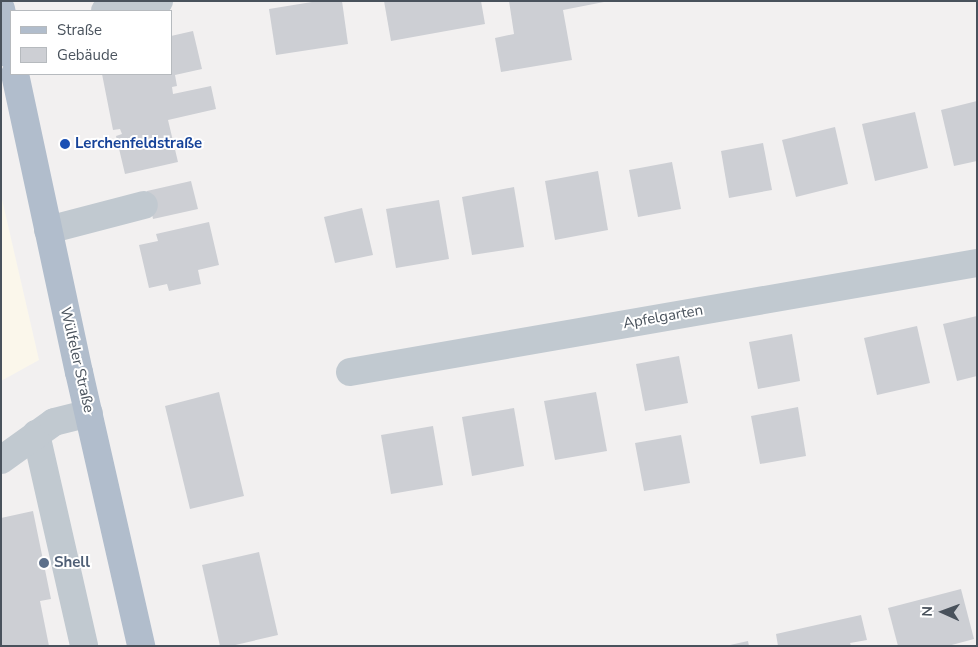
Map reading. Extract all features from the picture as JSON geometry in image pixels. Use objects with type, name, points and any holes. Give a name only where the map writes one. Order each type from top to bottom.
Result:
[{"type":"main road","name":"Wülfeler Straße","points":[[15,75],[141,646]]},
{"type":"street","points":[[110,10],[159,1]]},
{"type":"street","points":[[48,230],[144,205]]},
{"type":"street","name":"Apfelgarten","points":[[350,372],[977,262]]},
{"type":"street","points":[[1,460],[54,422],[89,413]]},
{"type":"street","points":[[36,434],[84,646]]},
{"type":"shaded area","points":[[1,195],[39,360],[1,381]]},
{"type":"building","points":[[318,1],[342,1],[348,44],[276,55],[269,9]]},
{"type":"building","points":[[384,1],[481,1],[485,24],[391,41]]},
{"type":"building","points":[[509,1],[604,2],[563,10],[572,60],[501,72],[495,38],[514,34]]},
{"type":"building","points":[[193,31],[202,69],[175,75],[177,86],[172,87],[173,94],[211,86],[216,109],[168,120],[178,162],[125,174],[116,136],[122,134],[120,129],[113,130],[102,75],[172,75],[172,36]]},
{"type":"building","points":[[977,101],[977,161],[954,166],[941,110]]},
{"type":"building","points":[[915,112],[928,168],[875,181],[862,124]]},
{"type":"building","points":[[835,127],[848,184],[796,197],[782,140]]},
{"type":"building","points":[[763,143],[772,190],[729,198],[721,151]]},
{"type":"building","points":[[672,162],[681,209],[638,217],[629,170]]},
{"type":"building","points":[[598,171],[608,230],[555,240],[545,181]]},
{"type":"building","points":[[191,181],[198,209],[153,219],[147,191]]},
{"type":"building","points":[[514,187],[524,247],[472,255],[462,197]]},
{"type":"building","points":[[439,200],[449,259],[396,268],[386,209]]},
{"type":"building","points":[[362,208],[373,255],[335,263],[324,217]]},
{"type":"building","points":[[209,222],[219,265],[198,270],[201,284],[169,291],[167,284],[149,288],[139,245],[158,241],[156,234]]},
{"type":"building","points":[[977,316],[977,376],[957,381],[943,324]]},
{"type":"building","points":[[917,326],[930,383],[877,395],[864,338]]},
{"type":"building","points":[[792,334],[800,381],[758,389],[749,342]]},
{"type":"building","points":[[679,356],[688,403],[645,411],[636,364]]},
{"type":"building","points":[[219,392],[244,496],[190,509],[165,406]]},
{"type":"building","points":[[596,392],[607,451],[555,460],[544,401]]},
{"type":"building","points":[[798,407],[806,456],[760,464],[751,416]]},
{"type":"building","points":[[514,408],[524,466],[472,476],[462,417]]},
{"type":"building","points":[[433,426],[443,485],[391,494],[381,435]]},
{"type":"building","points":[[681,435],[690,483],[644,491],[635,443]]},
{"type":"building","points":[[33,511],[51,599],[40,601],[49,646],[1,646],[1,518]]},
{"type":"building","points":[[259,552],[278,635],[231,646],[220,646],[202,565]]},
{"type":"building","points":[[961,589],[974,639],[948,646],[898,646],[888,608]]},
{"type":"building","points":[[861,615],[867,640],[850,643],[851,646],[778,646],[776,634]]},
{"type":"building","points":[[748,641],[749,646],[730,645]]},
{"type":"place","name":"Lerchenfeldstraße","points":[[65,144]]},
{"type":"place","name":"Shell","points":[[44,563]]}]
